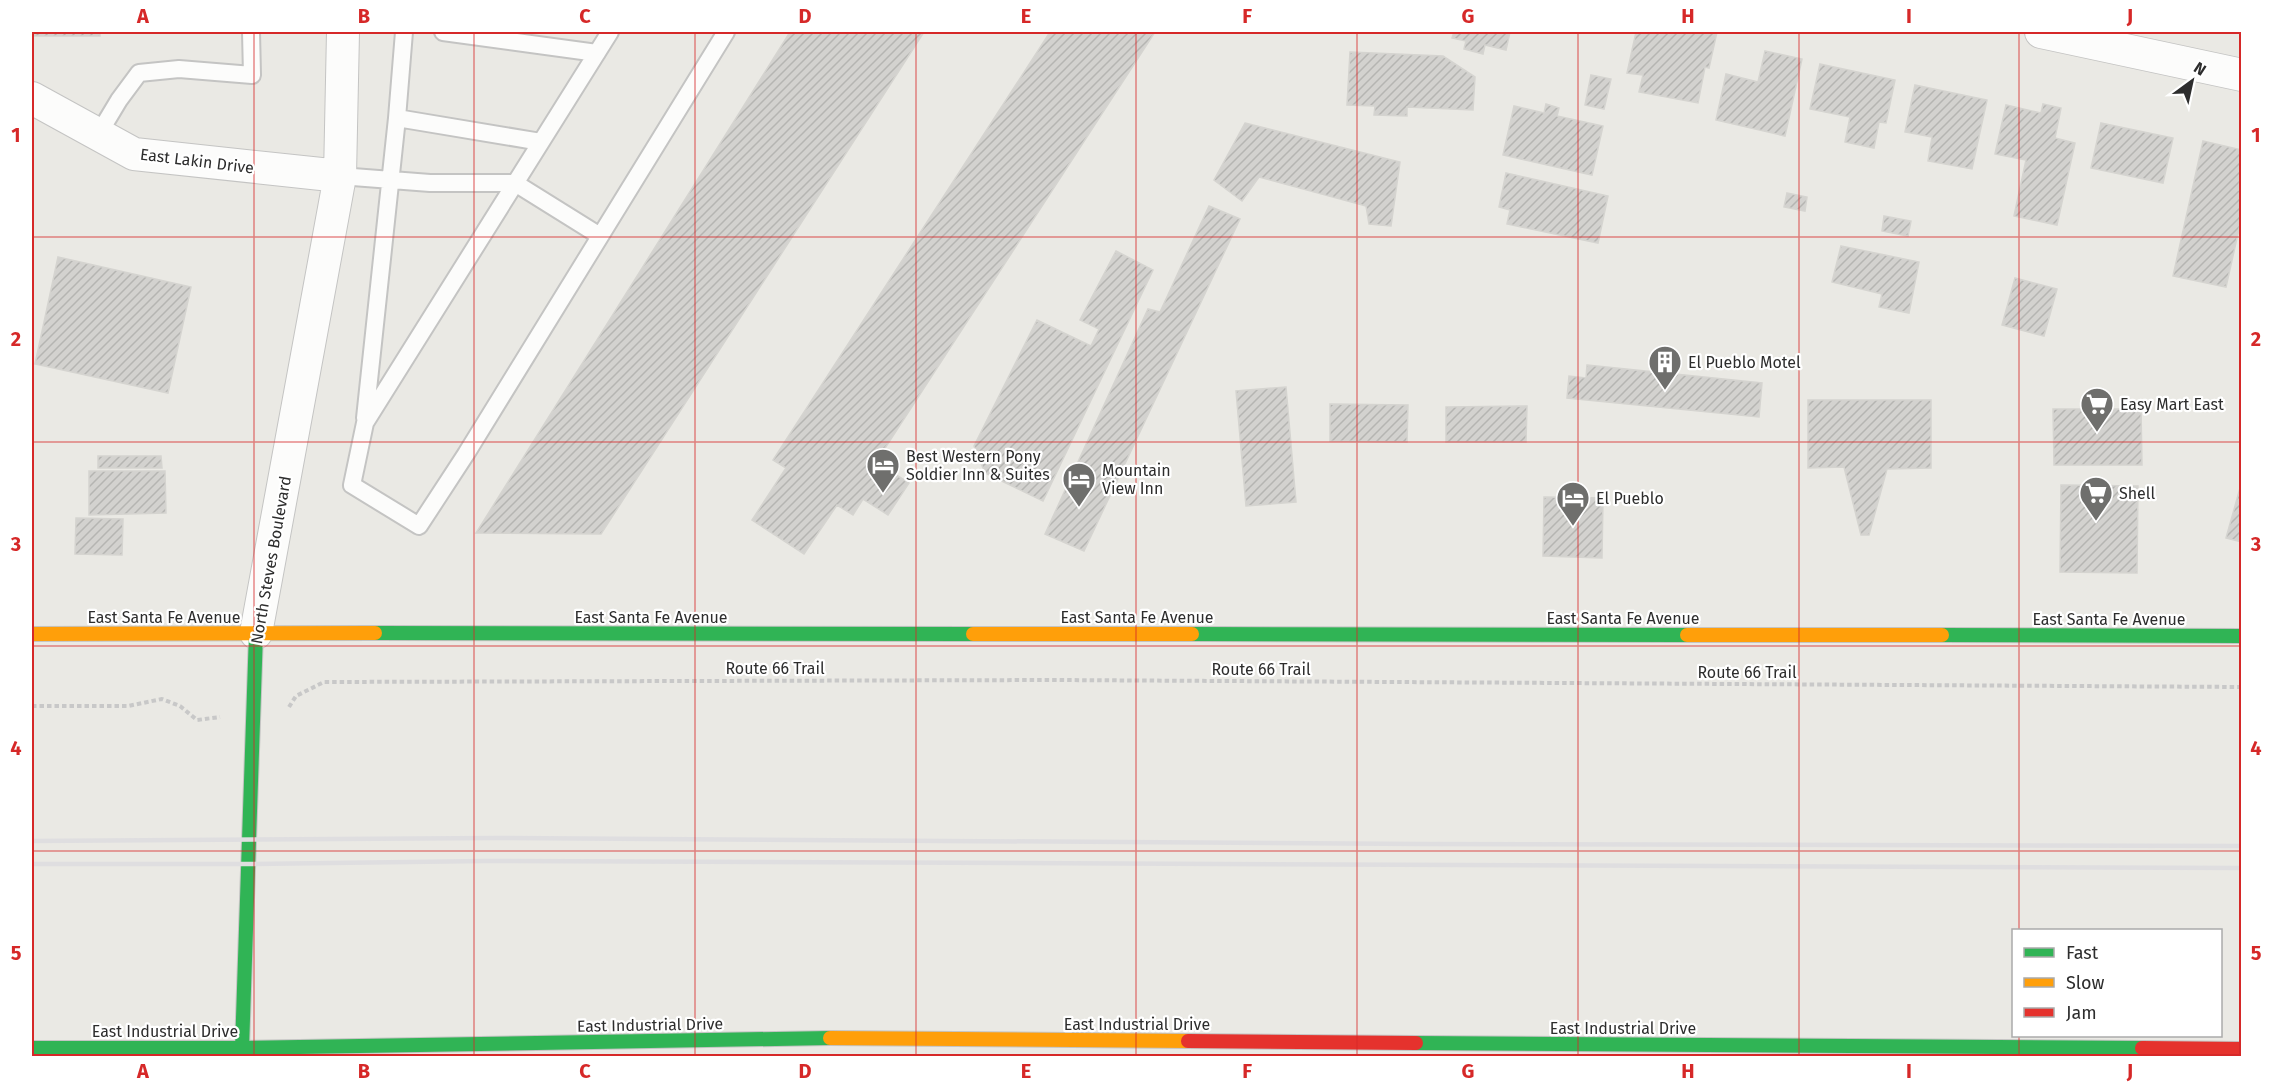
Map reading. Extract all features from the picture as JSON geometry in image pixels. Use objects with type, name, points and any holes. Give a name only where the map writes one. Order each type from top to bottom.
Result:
[{"type":"street","name":"North Steves Boulevard","points":[[242,1052],[256,633],[340,176],[343,32]]},
{"type":"street","points":[[2041,32],[2241,75]]},
{"type":"street","name":"East Lakin Drive","points":[[32,98],[134,154],[220,165],[340,176]]},
{"type":"street","name":"East Santa Fe Avenue","points":[[32,634],[2241,636]]},
{"type":"street","name":"East Industrial Drive","points":[[32,1048],[242,1052],[827,1047],[2241,1049]]},
{"type":"lane","points":[[98,135],[139,73],[179,69],[252,75],[251,32]]},
{"type":"lane","points":[[404,32],[365,423],[352,485],[419,526],[726,32]]},
{"type":"lane","points":[[443,32],[597,53]]},
{"type":"lane","points":[[365,423],[610,32]]},
{"type":"lane","points":[[397,118],[541,142]]},
{"type":"lane","points":[[340,176],[430,183],[515,183],[600,236]]},
{"type":"path","name":"Route 66 Trail","points":[[289,707],[296,696],[324,682],[1066,680],[2241,687]]},
{"type":"path","points":[[32,706],[128,706],[162,699],[180,706],[197,720]]},
{"type":"building","points":[[33,32],[100,32],[100,36],[33,36]]},
{"type":"building","points":[[790,32],[924,32],[601,534],[476,533]]},
{"type":"building","points":[[1050,32],[1155,32],[876,462],[909,483],[888,515],[863,499],[853,515],[837,505],[804,554],[752,520],[786,468],[773,460]]},
{"type":"building","points":[[1454,32],[1510,32],[1506,50],[1485,45],[1483,54],[1464,49],[1466,41],[1452,38]]},
{"type":"building","points":[[1636,32],[1717,32],[1709,68],[1705,67],[1698,103],[1639,92],[1643,75],[1627,73]]},
{"type":"building","points":[[1765,51],[1802,59],[1785,136],[1716,120],[1726,74],[1758,82]]},
{"type":"building","points":[[1350,52],[1443,56],[1475,77],[1473,110],[1407,107],[1407,116],[1374,115],[1375,106],[1347,105]]},
{"type":"building","points":[[1820,64],[1895,80],[1886,123],[1879,122],[1874,148],[1845,142],[1850,117],[1810,109]]},
{"type":"building","points":[[1591,75],[1611,79],[1604,109],[1585,105]]},
{"type":"building","points":[[1915,85],[1987,100],[1972,169],[1928,161],[1932,137],[1905,132]]},
{"type":"building","points":[[1546,104],[1559,108],[1557,116],[1603,126],[1592,175],[1503,155],[1514,106],[1544,113]]},
{"type":"building","points":[[2043,104],[2061,108],[2055,138],[2075,143],[2057,225],[2014,216],[2026,160],[1995,154],[2006,105],[2041,113]]},
{"type":"building","points":[[1245,123],[1400,162],[1391,226],[1369,224],[1366,206],[1259,177],[1242,201],[1214,180]]},
{"type":"building","points":[[2101,123],[2173,138],[2163,183],[2091,168]]},
{"type":"building","points":[[2203,141],[2242,150],[2239,190],[2242,190],[2242,216],[2226,287],[2173,276]]},
{"type":"building","points":[[1506,173],[1608,196],[1598,243],[1507,224],[1510,210],[1499,207]]},
{"type":"building","points":[[1787,193],[1807,197],[1805,211],[1784,207]]},
{"type":"building","points":[[1209,206],[1240,219],[1084,551],[1045,534],[1148,309],[1160,312]]},
{"type":"building","points":[[1884,216],[1911,221],[1908,236],[1882,231]]},
{"type":"building","points":[[1841,246],[1919,262],[1909,313],[1879,307],[1882,294],[1832,282]]},
{"type":"building","points":[[1116,251],[1153,270],[1043,501],[985,473],[974,446],[1037,320],[1091,346],[1099,329],[1080,320]]},
{"type":"building","points":[[58,257],[191,287],[168,393],[35,364]]},
{"type":"building","points":[[2015,278],[2057,289],[2044,336],[2002,325]]},
{"type":"building","name":"El Pueblo Motel","points":[[1587,365],[1762,383],[1759,417],[1567,398],[1569,376],[1586,378]]},
{"type":"building","points":[[1286,387],[1296,502],[1246,506],[1236,391]]},
{"type":"building","points":[[1808,400],[1931,400],[1931,468],[1887,469],[1869,535],[1861,535],[1844,467],[1808,468]]},
{"type":"building","points":[[1330,404],[1408,405],[1407,442],[1330,441]]},
{"type":"building","points":[[1527,406],[1526,442],[1446,442],[1446,407]]},
{"type":"building","points":[[2053,409],[2141,409],[2142,465],[2054,465]]},
{"type":"building","points":[[98,456],[161,456],[162,468],[98,468]]},
{"type":"building","points":[[89,471],[165,471],[166,513],[89,515]]},
{"type":"building","points":[[2242,481],[2242,542],[2226,538]]},
{"type":"building","points":[[2061,485],[2138,486],[2137,573],[2060,572]]},
{"type":"building","name":"El Pueblo","points":[[1544,497],[1603,498],[1602,558],[1543,556]]},
{"type":"building","points":[[76,518],[123,519],[122,555],[75,554]]},
{"type":"railway","points":[[32,841],[496,838],[2242,846]]},
{"type":"railway","points":[[32,864],[485,861],[2242,868]]},
{"type":"traffic: fast","points":[[242,1048],[256,633]]},
{"type":"traffic: fast","points":[[375,633],[973,634]]},
{"type":"traffic: fast","points":[[1192,634],[1687,635]]},
{"type":"traffic: fast","points":[[1942,635],[2242,636]]},
{"type":"traffic: fast","points":[[32,1048],[242,1048],[830,1038]]},
{"type":"traffic: fast","points":[[1416,1043],[2142,1048]]},
{"type":"traffic: slow","points":[[32,634],[375,633]]},
{"type":"traffic: slow","points":[[973,634],[1192,634]]},
{"type":"traffic: slow","points":[[1687,635],[1942,635]]},
{"type":"traffic: slow","points":[[830,1038],[1188,1041]]},
{"type":"traffic: jam","points":[[1188,1041],[1416,1043]]},
{"type":"traffic: jam","points":[[2142,1048],[2242,1049]]},
{"type":"place","name":"El Pueblo Motel","points":[[1665,391]]},
{"type":"place","name":"Easy Mart East","points":[[2097,433]]},
{"type":"place","name":"Best Western Pony Soldier Inn & Suites","points":[[883,494]]},
{"type":"place","name":"Mountain View Inn","points":[[1079,508]]},
{"type":"place","name":"Shell","points":[[2096,522]]},
{"type":"place","name":"El Pueblo","points":[[1573,527]]}]
